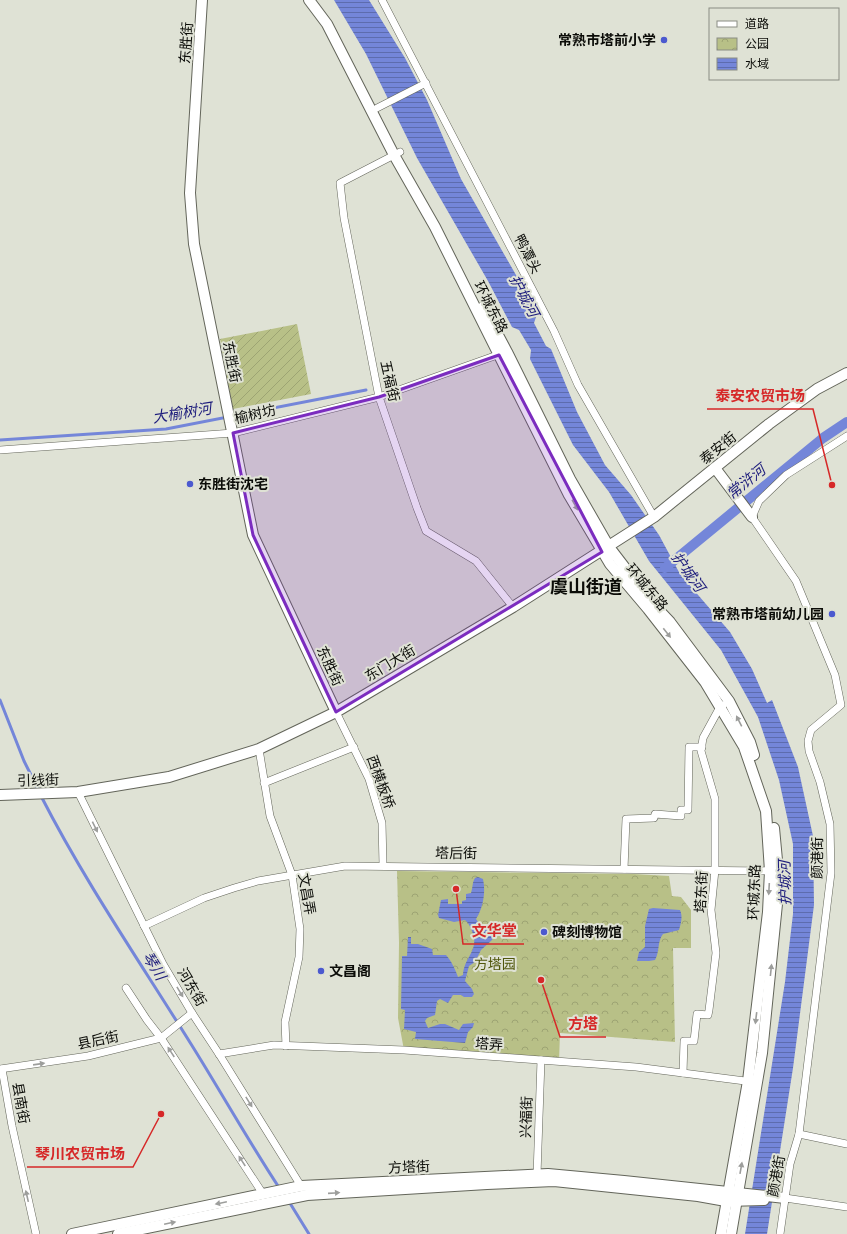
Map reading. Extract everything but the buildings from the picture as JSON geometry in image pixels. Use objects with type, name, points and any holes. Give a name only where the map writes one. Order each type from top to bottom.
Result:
[{"type":"street","name":"东胜街","points":[[202,0],[190,193],[194,244],[253,535],[336,712]]},
{"type":"street","name":"环城东路","points":[[309,0],[327,24],[397,154],[503,354],[569,495],[605,550],[610,564],[724,704],[750,742],[771,806],[774,871],[778,894],[762,1053],[752,1082],[732,1196],[721,1234]]},
{"type":"street","name":"环城东路","points":[[316,0],[330,17],[376,108],[397,154]]},
{"type":"street","name":"鸭潭头","points":[[382,0],[554,331],[578,385],[654,518]]},
{"type":"street","points":[[376,108],[426,84]]},
{"type":"street","name":"五福街","points":[[397,154],[340,183],[344,218],[378,397],[426,531],[476,561],[513,607]]},
{"type":"street","name":"榆树坊","points":[[0,450],[232,429],[378,397],[503,354]]},
{"type":"street","name":"泰安街","points":[[605,550],[654,518],[769,424],[817,389],[847,373]]},
{"type":"street","points":[[752,518],[759,501],[786,475],[847,436]]},
{"type":"street","points":[[715,468],[752,518]]},
{"type":"street","name":"颜港街","points":[[752,518],[796,581],[835,675],[844,704],[811,730],[808,741],[809,751],[820,782],[830,824],[831,873],[799,1134],[790,1164],[780,1234]]},
{"type":"street","name":"东门大街","points":[[78,792],[169,777],[259,749],[336,712],[513,607],[605,550]]},
{"type":"street","name":"塔东街","points":[[683,1073],[684,1041],[694,1041],[697,1014],[708,1015],[716,953],[711,910],[715,870],[716,799],[704,764],[702,746],[703,738],[724,704]]},
{"type":"street","name":"西横板桥","points":[[336,712],[369,779],[382,823],[383,865]]},
{"type":"street","points":[[624,869],[626,819],[654,818],[655,814],[681,816],[681,810],[688,810],[689,747],[702,746]]},
{"type":"street","points":[[264,783],[354,747]]},
{"type":"street","name":"文昌弄","points":[[259,749],[270,816],[292,875],[300,929],[299,957],[285,1022],[286,1046]]},
{"type":"street","name":"引线街","points":[[0,795],[78,792]]},
{"type":"street","name":"河东街","points":[[78,792],[163,964],[192,1013],[219,1054],[296,1190]]},
{"type":"street","name":"塔后街","points":[[144,926],[204,898],[258,881],[345,866],[383,865],[774,871]]},
{"type":"street","points":[[126,988],[271,1196]]},
{"type":"street","points":[[162,1038],[192,1013]]},
{"type":"street","name":"县后街","points":[[1,1069],[88,1056],[162,1038]]},
{"type":"street","name":"塔弄","points":[[219,1054],[274,1045],[404,1050],[636,1067],[752,1082]]},
{"type":"street","name":"兴福街","points":[[537,1174],[541,1060]]},
{"type":"street","name":"县南街","points":[[1,1069],[36,1234]]},
{"type":"street","points":[[799,1134],[847,1144]]},
{"type":"street","name":"方塔街","points":[[118,1234],[296,1190],[537,1174],[624,1181],[751,1198],[785,1198]]},
{"type":"street","name":"方塔街","points":[[296,1190],[307,1195],[472,1185],[554,1182],[698,1196],[732,1196]]},
{"type":"street","name":"方塔街","points":[[72,1234],[271,1196]]},
{"type":"street","name":"环城东路","points":[[731,1234],[732,1196]]},
{"type":"street","points":[[785,1198],[847,1207]]},
{"type":"highlighted area","points":[[499,355],[602,552],[336,712],[253,535],[233,433],[379,397]]},
{"type":"green space","points":[[297,324],[311,394],[233,409],[220,339]]},
{"type":"green space","name":"方塔园","points":[[397,871],[633,874],[669,876],[672,896],[681,897],[691,910],[691,948],[673,948],[675,1042],[560,1033],[559,1062],[404,1050],[398,1018],[399,943]]},
{"type":"water","name":"护城河","points":[[334,0],[369,0],[405,58],[427,100],[461,179],[520,282],[536,317],[534,323],[546,346],[551,349],[577,412],[605,465],[631,495],[659,535],[680,574],[730,632],[752,669],[767,703],[772,700],[798,767],[813,836],[814,905],[793,1068],[767,1234],[745,1234],[785,982],[793,914],[793,844],[779,780],[758,717],[721,650],[649,561],[609,492],[573,445],[530,359],[531,350],[519,330],[512,327],[488,281],[417,158],[366,54]]},
{"type":"water","points":[[478,877],[483,879],[484,894],[476,919],[480,925],[496,926],[497,929],[492,940],[481,950],[475,962],[469,966],[465,981],[472,989],[474,994],[472,997],[453,995],[448,1003],[440,999],[437,1001],[435,1015],[427,1018],[425,1021],[428,1028],[445,1024],[459,1030],[463,1024],[474,1023],[473,1027],[468,1032],[465,1043],[415,1039],[416,1032],[404,1029],[405,1010],[401,1009],[402,956],[407,956],[408,937],[411,937],[411,944],[418,944],[432,949],[433,955],[446,955],[458,977],[463,975],[464,968],[473,949],[474,938],[472,931],[465,920],[454,922],[439,918],[438,915],[441,900],[448,899],[448,904],[462,904],[462,901],[466,900],[466,894],[471,893],[474,880]]},
{"type":"water","points":[[649,909],[680,910],[682,918],[679,930],[663,934],[655,960],[637,961],[639,952],[645,947],[645,926]]},
{"type":"waterway","name":"大榆树河","points":[[0,440],[166,429],[366,390]]},
{"type":"waterway","name":"常浒河","points":[[665,568],[823,438],[847,422]]},
{"type":"waterway","name":"琴川","points":[[0,700],[24,761],[39,791]]},
{"type":"waterway","name":"琴川","points":[[41,796],[94,891],[191,1044],[280,1189]]},
{"type":"waterway","name":"琴川","points":[[288,1200],[309,1234]]},
{"type":"place","name":"常熟市塔前小学","points":[[664,40]]},
{"type":"place","name":"东胜街沈宅","points":[[190,484]]},
{"type":"place","name":"泰安农贸市场","points":[[832,485]]},
{"type":"place","name":"常熟市塔前幼儿园","points":[[832,614]]},
{"type":"place","name":"文华堂","points":[[456,889]]},
{"type":"place","name":"碑刻博物馆","points":[[544,932]]},
{"type":"place","name":"文昌阁","points":[[321,971]]},
{"type":"place","name":"方塔","points":[[541,980]]},
{"type":"place","name":"琴川农贸市场","points":[[161,1114]]},
{"type":"district","name":"虞山街道","points":[[586,587]]}]
